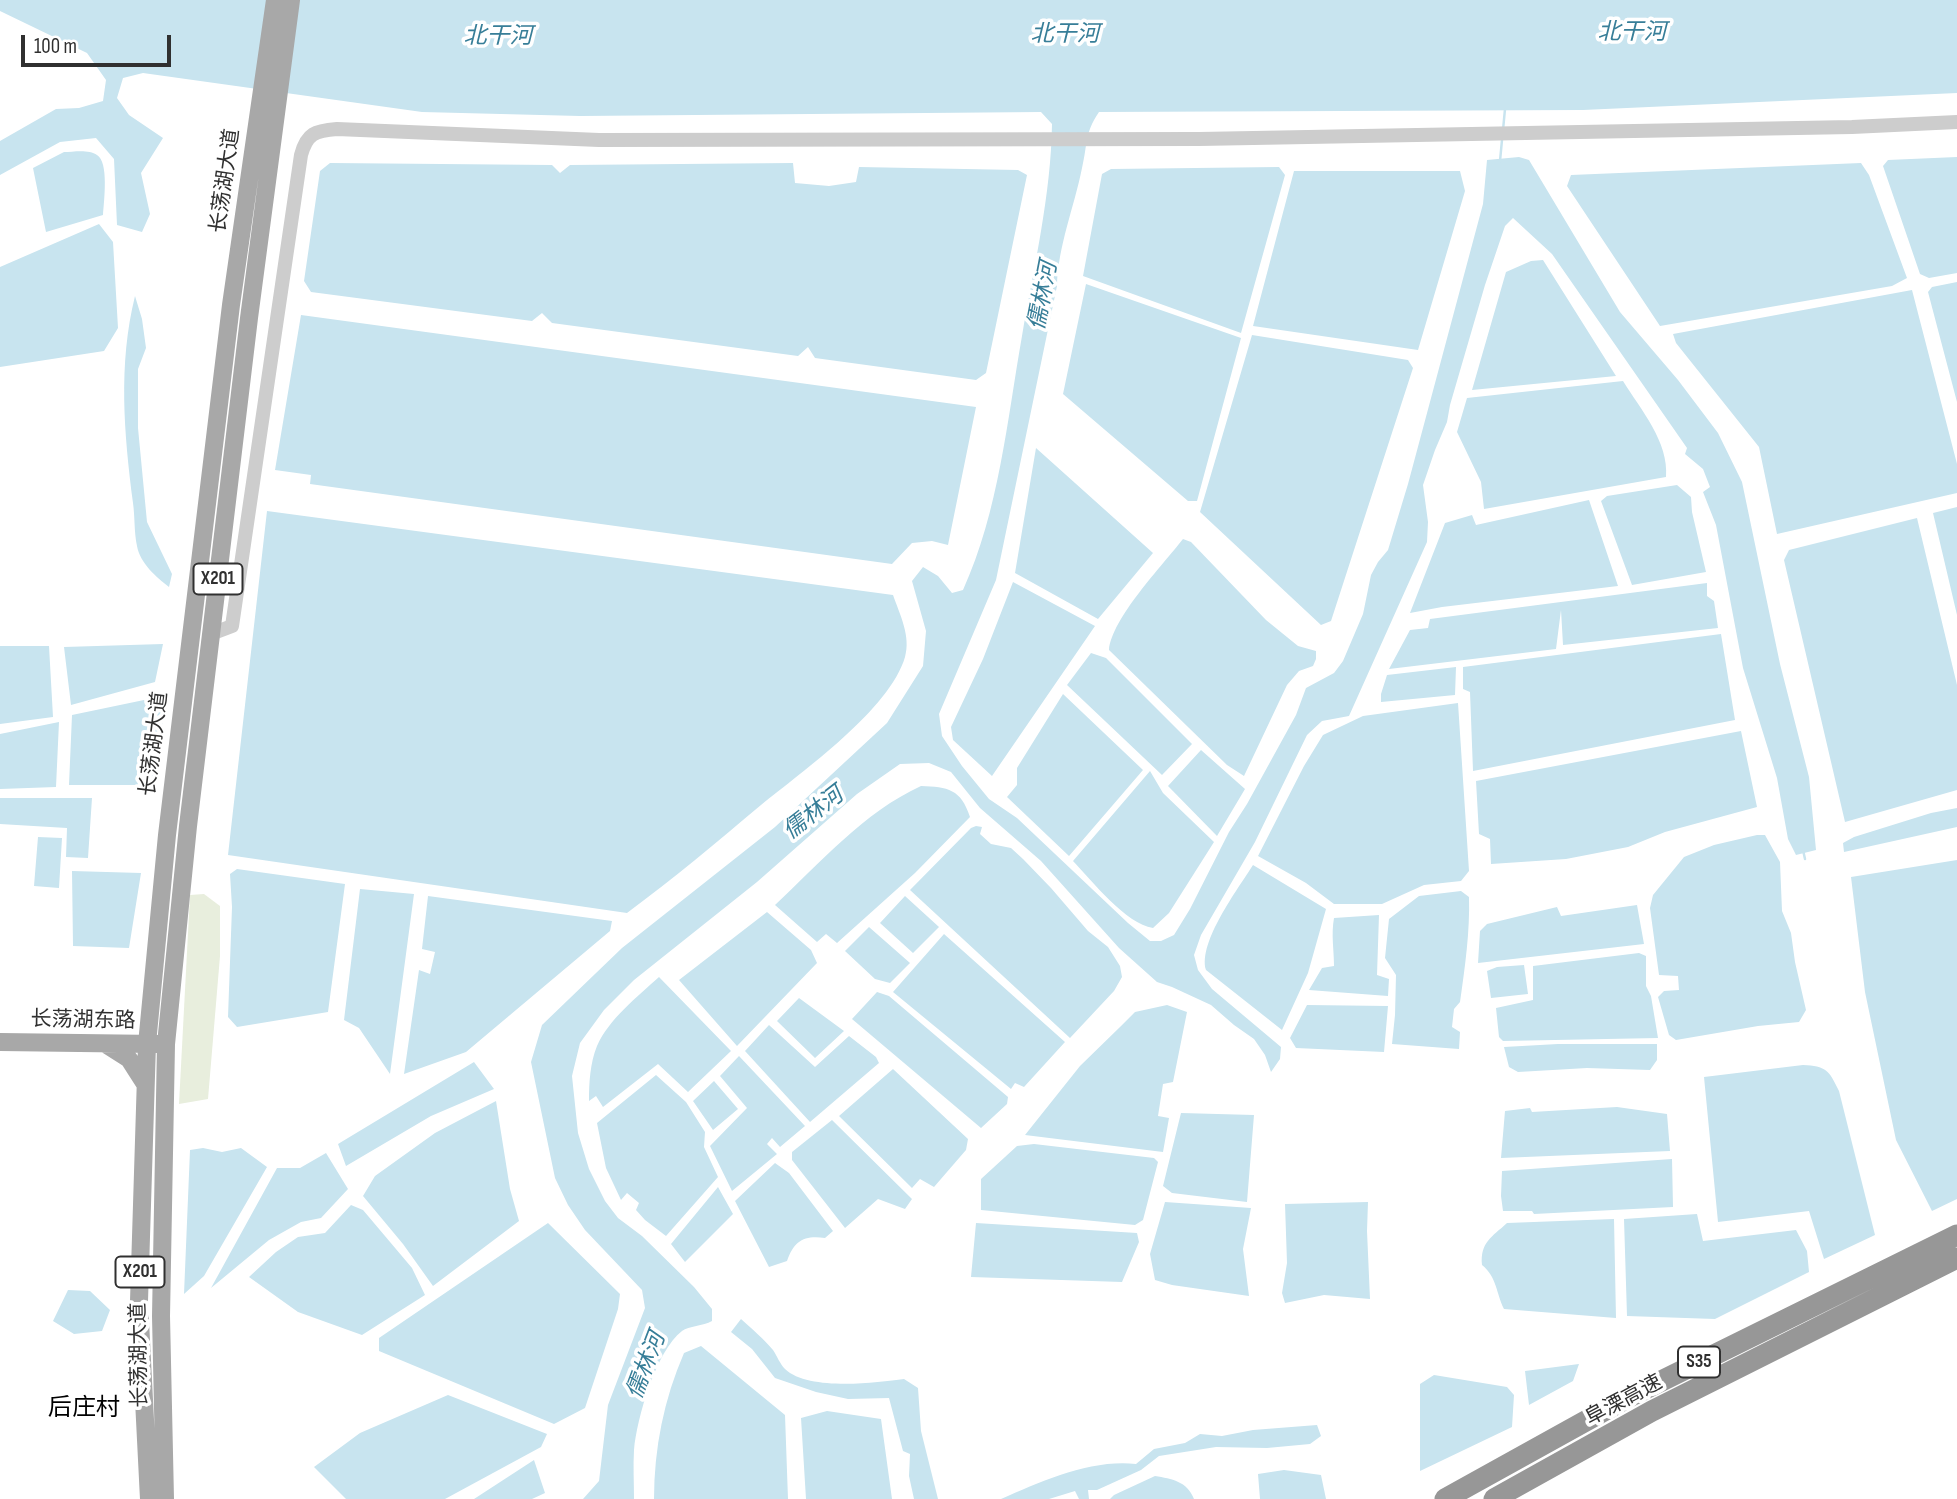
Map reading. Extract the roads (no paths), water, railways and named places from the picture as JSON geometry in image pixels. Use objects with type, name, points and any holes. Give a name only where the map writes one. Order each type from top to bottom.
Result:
[{"type":"highway","name":"阜溧高速","points":[[1445,1499],[1629,1397],[1957,1234]]},
{"type":"highway","name":"阜溧高速","points":[[1494,1499],[1652,1411],[1957,1258]]},
{"type":"main road","name":"长荡湖大道","points":[[149,1499],[139,1301],[146,1087],[156,1044],[188,826],[211,634],[267,115],[275,0]]},
{"type":"main road","name":"长荡湖大道","points":[[165,1499],[154,980],[168,822],[231,305],[291,0]]},
{"type":"main road","points":[[104,1044],[128,1034],[142,1020],[154,980]]},
{"type":"main road","name":"长荡湖东路","points":[[0,1042],[156,1044]]},
{"type":"main road","points":[[104,1044],[130,1059],[146,1087]]},
{"type":"street","points":[[211,634],[232,626],[301,155],[304,140],[318,130],[599,140],[1199,139],[1838,127],[1957,122]]},
{"type":"water","points":[[0,0],[1957,0],[1957,93],[1583,110],[1099,112],[1089,133],[1063,242],[1057,286],[996,580],[939,714],[942,736],[989,799],[1017,818],[1150,941],[1161,941],[1174,935],[1296,715],[1306,688],[1334,673],[1343,661],[1363,614],[1371,575],[1388,550],[1408,484],[1483,204],[1487,160],[1519,157],[1529,160],[1620,312],[1678,380],[1718,433],[1742,482],[1780,664],[1809,777],[1816,850],[1796,855],[1788,839],[1777,778],[1743,668],[1716,525],[1703,492],[1710,487],[1703,469],[1685,454],[1687,448],[1552,254],[1513,218],[1505,226],[1485,285],[1447,422],[1423,485],[1428,522],[1427,542],[1349,716],[1322,721],[1307,735],[1255,842],[1201,935],[1194,955],[1198,970],[1212,989],[1281,1047],[1280,1059],[1271,1072],[1265,1055],[1254,1039],[1211,1005],[1157,982],[1119,948],[1041,861],[980,808],[951,772],[929,763],[900,764],[857,794],[757,882],[634,980],[604,1010],[580,1043],[572,1076],[578,1133],[589,1169],[605,1201],[618,1218],[642,1236],[694,1287],[712,1309],[712,1321],[682,1331],[673,1341],[649,1386],[636,1437],[634,1499],[583,1499],[599,1481],[608,1405],[645,1308],[642,1290],[585,1230],[568,1205],[555,1178],[531,1062],[542,1025],[622,948],[775,827],[887,723],[923,666],[926,631],[912,581],[923,567],[938,576],[952,593],[963,590],[985,529],[1000,465],[1041,230],[1049,177],[1052,124],[1041,112],[580,116],[422,112],[143,73],[123,78],[117,98],[129,115],[163,138],[141,173],[150,214],[142,232],[117,225],[114,159],[96,138],[60,142],[0,175],[0,141],[56,109],[79,108],[103,101],[106,80],[87,53],[0,11]]},
{"type":"water","points":[[64,152],[90,152],[101,159],[105,182],[103,215],[46,232],[33,168]]},
{"type":"water","points":[[1957,157],[1957,273],[1929,278],[1920,274],[1883,166],[1888,160]]},
{"type":"water","points":[[330,163],[552,165],[560,173],[570,165],[793,163],[795,183],[829,186],[856,182],[859,167],[1018,170],[1027,175],[986,373],[976,380],[815,358],[808,347],[798,356],[552,323],[542,313],[532,321],[311,292],[304,281],[320,171]]},
{"type":"water","points":[[1861,163],[1869,175],[1907,278],[1892,286],[1660,326],[1567,186],[1571,175]]},
{"type":"water","points":[[1279,167],[1285,175],[1241,333],[1083,276],[1102,174],[1111,169]]},
{"type":"water","points":[[1294,171],[1460,171],[1465,191],[1418,350],[1253,326]]},
{"type":"water","points":[[99,224],[113,242],[118,328],[104,351],[0,367],[0,267]]},
{"type":"water","points":[[1543,260],[1616,376],[1472,390],[1506,272],[1531,261]]},
{"type":"water","points":[[1957,282],[1957,402],[1928,292],[1932,287]]},
{"type":"water","points":[[1086,284],[1241,338],[1197,501],[1188,501],[1063,394]]},
{"type":"water","points":[[1912,290],[1957,464],[1957,493],[1777,534],[1759,447],[1676,343],[1673,334]]},
{"type":"water","points":[[135,296],[146,348],[138,369],[138,428],[147,522],[172,574],[169,587],[145,564],[135,535],[124,399],[126,348]]},
{"type":"water","points":[[301,315],[976,407],[948,545],[932,541],[912,543],[892,564],[310,484],[311,475],[275,470]]},
{"type":"water","points":[[1252,335],[1408,360],[1413,368],[1331,621],[1321,625],[1200,512]]},
{"type":"water","points":[[1623,381],[1658,439],[1666,464],[1666,477],[1484,509],[1481,482],[1457,432],[1467,398]]},
{"type":"water","points":[[1036,448],[1153,553],[1098,619],[1015,573]]},
{"type":"water","points":[[1677,485],[1691,497],[1706,572],[1632,585],[1601,501],[1607,496]]},
{"type":"water","points":[[1589,500],[1618,586],[1410,613],[1445,523],[1472,515],[1476,525]]},
{"type":"water","points":[[1957,507],[1957,615],[1933,513]]},
{"type":"water","points":[[267,511],[893,595],[906,633],[905,657],[896,677],[882,697],[843,738],[627,913],[228,855]]},
{"type":"water","points":[[1917,518],[1957,685],[1957,790],[1845,822],[1784,560],[1789,550]]},
{"type":"water","points":[[1183,539],[1191,542],[1266,620],[1298,646],[1316,651],[1313,666],[1299,671],[1287,685],[1244,776],[1227,765],[1109,650],[1112,637],[1128,608]]},
{"type":"water","points":[[1013,582],[1095,626],[992,776],[953,740],[951,727],[983,659]]},
{"type":"water","points":[[1707,583],[1707,596],[1714,601],[1718,628],[1563,645],[1561,610],[1556,649],[1389,669],[1410,630],[1428,628],[1430,619]]},
{"type":"water","points":[[1721,634],[1735,720],[1473,771],[1470,692],[1463,689],[1463,667]]},
{"type":"water","points":[[163,644],[155,682],[71,705],[64,647]]},
{"type":"water","points":[[0,646],[49,646],[53,717],[0,724]]},
{"type":"water","points":[[1091,653],[1106,658],[1192,744],[1162,775],[1067,685]]},
{"type":"water","points":[[1456,667],[1455,695],[1381,702],[1387,675]]},
{"type":"water","points":[[1063,694],[1143,770],[1069,856],[1007,797],[1017,785],[1017,768]]},
{"type":"water","points":[[144,700],[166,701],[152,785],[69,785],[72,715]]},
{"type":"water","points":[[1458,703],[1469,871],[1461,881],[1424,885],[1382,904],[1334,904],[1306,883],[1258,856],[1323,735],[1363,716]]},
{"type":"water","points":[[59,722],[56,787],[0,789],[0,734]]},
{"type":"water","points":[[1741,731],[1757,807],[1665,832],[1628,847],[1566,859],[1491,864],[1490,839],[1479,834],[1476,781]]},
{"type":"water","points":[[1201,750],[1245,789],[1217,836],[1168,786]]},
{"type":"water","points":[[1150,771],[1163,793],[1214,842],[1169,913],[1153,928],[1132,919],[1121,910],[1073,861]]},
{"type":"water","points":[[921,786],[952,791],[962,800],[970,817],[915,873],[837,943],[826,934],[817,942],[775,905],[861,824]]},
{"type":"water","points":[[0,798],[92,798],[88,858],[66,857],[67,828],[0,824]]},
{"type":"water","points":[[1957,808],[1957,827],[1844,852],[1843,843],[1854,837],[1931,813]]},
{"type":"water","points":[[976,826],[982,827],[980,834],[991,844],[1011,848],[1023,859],[1088,931],[1108,947],[1120,966],[1122,977],[1114,991],[1070,1038],[910,890]]},
{"type":"water","points":[[1765,835],[1780,862],[1782,911],[1791,933],[1806,1010],[1799,1022],[1676,1040],[1669,1035],[1658,997],[1664,991],[1679,990],[1678,976],[1659,975],[1650,908],[1653,895],[1684,857],[1714,845]]},
{"type":"water","points":[[38,837],[62,838],[59,888],[34,886]]},
{"type":"water","points":[[1957,860],[1957,1199],[1932,1211],[1896,1140],[1865,992],[1851,877]]},
{"type":"water","points":[[1253,865],[1326,909],[1308,973],[1282,1030],[1206,970],[1205,958],[1213,931]]},
{"type":"water","points":[[237,869],[345,884],[328,1012],[237,1027],[228,1017],[232,907],[230,874]]},
{"type":"water","points":[[72,871],[141,873],[129,948],[73,946]]},
{"type":"water","points":[[360,889],[414,894],[390,1074],[359,1028],[344,1020]]},
{"type":"water","points":[[1461,891],[1469,897],[1469,910],[1460,1002],[1454,1009],[1452,1027],[1460,1032],[1459,1049],[1392,1044],[1396,975],[1385,958],[1389,919],[1419,896]]},
{"type":"water","points":[[428,896],[612,921],[610,931],[466,1052],[404,1074],[419,970],[430,974],[435,952],[422,949]]},
{"type":"water","points":[[905,896],[939,927],[913,953],[880,923]]},
{"type":"water","points":[[1637,905],[1644,944],[1478,963],[1480,931],[1487,924],[1557,907],[1561,916]]},
{"type":"water","points":[[767,912],[811,950],[817,963],[737,1046],[679,980]]},
{"type":"water","points":[[1379,915],[1377,975],[1389,979],[1388,996],[1309,990],[1322,968],[1334,966],[1334,918]]},
{"type":"water","points":[[869,927],[910,963],[890,983],[875,979],[845,951]]},
{"type":"water","points":[[944,934],[1065,1042],[1024,1087],[1015,1083],[1011,1089],[893,992]]},
{"type":"water","points":[[1639,953],[1646,956],[1646,986],[1651,996],[1658,1038],[1503,1041],[1499,1037],[1496,1008],[1533,1000],[1533,966]]},
{"type":"water","points":[[1524,965],[1528,994],[1491,998],[1487,971],[1497,967]]},
{"type":"water","points":[[659,977],[731,1051],[688,1092],[658,1064],[603,1107],[596,1096],[589,1101],[591,1066],[602,1036],[624,1009]]},
{"type":"water","points":[[877,992],[889,996],[1008,1097],[1007,1104],[981,1128],[852,1019]]},
{"type":"water","points":[[799,998],[844,1031],[815,1058],[777,1021]]},
{"type":"water","points":[[1167,1005],[1187,1012],[1173,1082],[1163,1084],[1158,1116],[1169,1118],[1163,1152],[1025,1135],[1080,1066],[1135,1012]]},
{"type":"water","points":[[1307,1005],[1388,1006],[1384,1052],[1296,1048],[1290,1038]]},
{"type":"water","points":[[769,1025],[815,1067],[849,1036],[876,1057],[879,1063],[810,1122],[745,1051]]},
{"type":"water","points":[[1657,1044],[1657,1060],[1650,1070],[1587,1068],[1518,1072],[1509,1067],[1504,1047]]},
{"type":"water","points":[[739,1056],[805,1126],[780,1147],[772,1138],[767,1144],[777,1154],[732,1191],[710,1146],[747,1108],[720,1076]]},
{"type":"water","points":[[474,1062],[494,1089],[431,1116],[346,1166],[338,1144]]},
{"type":"water","points":[[1803,1065],[1826,1070],[1839,1091],[1875,1235],[1824,1259],[1809,1211],[1718,1222],[1704,1077]]},
{"type":"water","points":[[893,1069],[968,1139],[966,1150],[934,1187],[920,1179],[912,1188],[839,1116]]},
{"type":"water","points":[[656,1075],[686,1102],[705,1132],[704,1147],[718,1177],[666,1236],[645,1220],[636,1210],[639,1203],[627,1193],[621,1200],[606,1168],[597,1123]]},
{"type":"water","points":[[714,1081],[738,1109],[713,1130],[693,1101]]},
{"type":"water","points":[[496,1101],[510,1189],[519,1221],[433,1286],[403,1244],[363,1196],[375,1176],[435,1133]]},
{"type":"water","points":[[1617,1107],[1667,1114],[1670,1151],[1501,1158],[1505,1111],[1530,1108],[1532,1112]]},
{"type":"water","points":[[1181,1113],[1254,1115],[1247,1202],[1172,1193],[1163,1186]]},
{"type":"water","points":[[832,1120],[912,1199],[905,1209],[878,1199],[845,1228],[792,1160],[792,1152]]},
{"type":"water","points":[[1034,1144],[1154,1158],[1158,1162],[1143,1220],[1135,1225],[981,1210],[981,1179],[1017,1146]]},
{"type":"water","points":[[203,1148],[222,1152],[241,1148],[267,1167],[204,1276],[184,1294],[190,1150]]},
{"type":"water","points":[[326,1153],[348,1189],[321,1218],[301,1222],[269,1240],[211,1288],[277,1168],[300,1168]]},
{"type":"water","points":[[1672,1159],[1673,1207],[1534,1214],[1532,1211],[1503,1211],[1502,1171]]},
{"type":"water","points":[[775,1163],[789,1173],[833,1231],[825,1238],[801,1241],[787,1261],[769,1267],[735,1201]]},
{"type":"water","points":[[718,1187],[733,1214],[685,1262],[671,1244]]},
{"type":"water","points":[[1165,1202],[1251,1208],[1243,1249],[1249,1296],[1155,1280],[1150,1254]]},
{"type":"water","points":[[1368,1202],[1370,1299],[1324,1295],[1285,1303],[1282,1293],[1287,1263],[1285,1204]]},
{"type":"water","points":[[351,1205],[363,1210],[412,1268],[425,1295],[362,1335],[298,1312],[249,1277],[276,1252],[298,1237],[325,1233]]},
{"type":"water","points":[[1697,1214],[1703,1241],[1796,1230],[1807,1251],[1809,1272],[1715,1319],[1627,1316],[1624,1219]]},
{"type":"water","points":[[1614,1219],[1616,1318],[1504,1309],[1493,1280],[1482,1265],[1482,1257],[1485,1245],[1507,1223]]},
{"type":"water","points":[[548,1223],[620,1294],[618,1309],[585,1408],[554,1424],[379,1351],[379,1338]]},
{"type":"water","points":[[976,1223],[1137,1233],[1139,1242],[1122,1282],[971,1277]]},
{"type":"water","points":[[68,1290],[90,1291],[110,1310],[102,1331],[74,1334],[53,1321]]},
{"type":"water","points":[[741,1319],[773,1350],[785,1369],[796,1376],[842,1384],[904,1379],[918,1388],[921,1431],[938,1499],[914,1499],[909,1476],[910,1454],[903,1451],[889,1398],[848,1399],[816,1392],[775,1378],[752,1349],[731,1332]]},
{"type":"water","points":[[701,1346],[785,1415],[788,1499],[654,1499],[658,1443],[671,1388],[684,1353]]},
{"type":"water","points":[[1579,1364],[1573,1381],[1529,1405],[1525,1371]]},
{"type":"water","points":[[1434,1375],[1507,1387],[1514,1395],[1512,1427],[1420,1471],[1420,1384]]},
{"type":"water","points":[[448,1395],[547,1434],[541,1447],[445,1499],[346,1499],[314,1467],[360,1433]]},
{"type":"water","points":[[827,1411],[881,1419],[892,1499],[806,1499],[801,1418]]},
{"type":"water","points":[[1317,1425],[1321,1436],[1310,1444],[1267,1448],[1216,1447],[1159,1456],[1141,1470],[1097,1490],[1088,1490],[1089,1499],[1079,1499],[1075,1491],[1049,1499],[1001,1499],[1084,1468],[1119,1463],[1136,1464],[1154,1449],[1185,1443],[1200,1434],[1222,1436],[1253,1430]]},
{"type":"water","points":[[534,1460],[545,1493],[532,1499],[474,1499]]},
{"type":"water","points":[[1284,1470],[1321,1475],[1326,1499],[1260,1499],[1258,1474]]},
{"type":"water","points":[[1155,1476],[1183,1485],[1194,1499],[1110,1499],[1114,1495]]},
{"type":"waterway","points":[[1503,130],[1505,109]]},
{"type":"waterway","points":[[1500,161],[1502,140]]},
{"type":"waterway","points":[[1803,850],[1805,859]]},
{"type":"district","name":"后庄村","points":[[84,1409]]},
{"type":"water label","name":"北干河","points":[[1632,33]]},
{"type":"water label","name":"北干河","points":[[1065,35]]},
{"type":"water label","name":"北干河","points":[[498,37]]},
{"type":"water label","name":"儒林河","points":[[1044,296]]},
{"type":"water label","name":"儒林河","points":[[814,814]]},
{"type":"water label","name":"儒林河","points":[[647,1366]]}]
